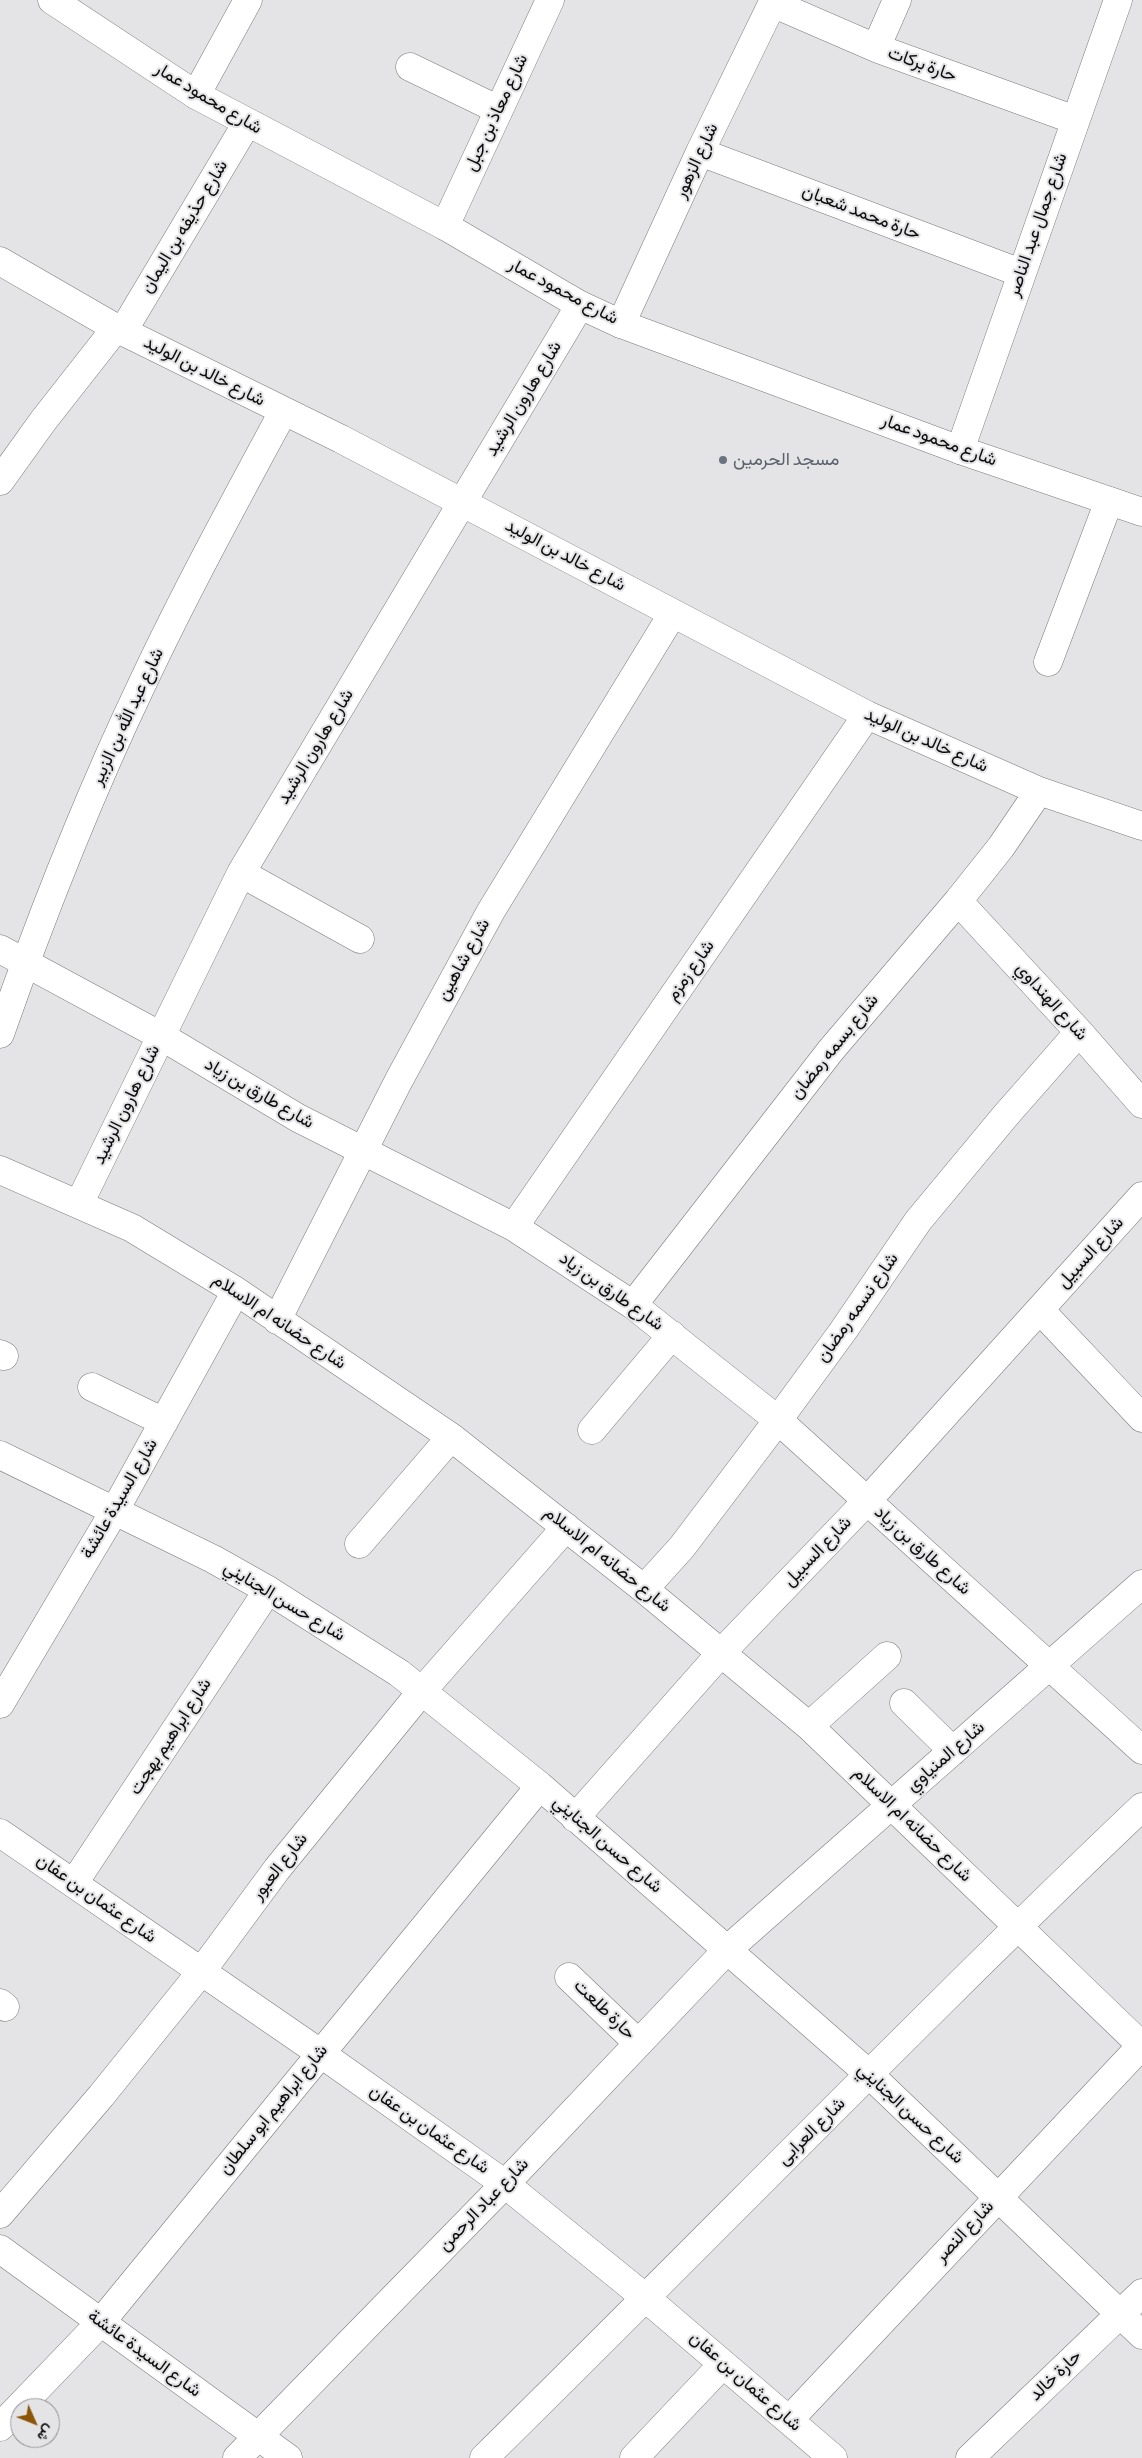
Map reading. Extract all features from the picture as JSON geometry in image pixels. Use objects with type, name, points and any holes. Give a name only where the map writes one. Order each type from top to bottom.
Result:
[{"type":"street","name":"شارع محمود عمار","points":[[52,0],[196,96],[445,226],[580,305],[622,324],[960,450],[1142,512]]},
{"type":"street","points":[[196,96],[248,0]]},
{"type":"street","name":"شارع معاذ بن جبل","points":[[445,226],[550,0]]},
{"type":"street","points":[[876,48],[897,0]]},
{"type":"street","name":"شارع جمال عبد الناصر","points":[[960,450],[1118,0]]},
{"type":"street","name":"حارة بركات","points":[[773,2],[876,48],[1075,120]]},
{"type":"street","name":"شارع الزهور","points":[[622,324],[700,152],[773,2]]},
{"type":"street","points":[[410,67],[499,110]]},
{"type":"street","name":"شارع حذيفه بن اليمان","points":[[0,481],[43,421],[119,329],[247,124]]},
{"type":"street","name":"حارة محمد شعبان","points":[[700,152],[1021,273]]},
{"type":"street","name":"شارع خالد بن الوليد","points":[[0,261],[119,329],[283,412],[341,439],[867,715],[1039,791],[1142,826]]},
{"type":"street","name":"شارع هارون الرشيد","points":[[79,1204],[241,873],[580,305]]},
{"type":"street","name":"شارع عبد الله بن الزبير","points":[[0,1034],[25,962],[81,820],[143,682],[210,546],[283,412]]},
{"type":"street","points":[[1048,662],[1109,501]]},
{"type":"street","name":"شارع شاهين","points":[[277,1320],[398,1080],[491,912],[673,613]]},
{"type":"street","name":"شارع زمزم","points":[[514,1227],[867,715]]},
{"type":"street","name":"شارع بسمه رمضان","points":[[633,1305],[830,1050],[958,901],[1001,847],[1039,791]]},
{"type":"street","points":[[241,873],[360,940]]},
{"type":"street","name":"شارع الهنداوي","points":[[958,901],[1079,1032],[1142,1104]]},
{"type":"street","name":"شارع طارق بن زياد","points":[[0,949],[161,1036],[298,1118],[362,1152],[514,1227],[633,1305],[778,1420],[1142,1750]]},
{"type":"street","name":"شارع نسمه رمضان","points":[[644,1589],[682,1547],[778,1420],[844,1331],[918,1221],[1006,1115],[1079,1032]]},
{"type":"street","name":"شارع حضانه ام الاسلام","points":[[0,1170],[132,1228],[236,1291],[451,1437],[566,1526],[809,1726],[892,1804],[1016,1927],[1142,2046]]},
{"type":"street","name":"شارع السبيل","points":[[575,1818],[720,1653],[867,1501],[1142,1196]]},
{"type":"street","name":"شارع السيدة عائشة","points":[[0,1704],[115,1510],[236,1291]]},
{"type":"street","points":[[1040,1310],[1142,1418]]},
{"type":"street","points":[[592,1430],[672,1335]]},
{"type":"street","points":[[92,1387],[164,1422]]},
{"type":"street","points":[[359,1544],[451,1437]]},
{"type":"street","name":"شارع حسن الجنايني","points":[[0,1455],[213,1559],[268,1590],[399,1673],[422,1690],[540,1786],[869,2074],[1142,2335]]},
{"type":"street","name":"شارع العبور","points":[[0,2214],[101,2096],[200,1972],[277,1869],[422,1690],[566,1526]]},
{"type":"street","name":"شارع المنياوي","points":[[728,1949],[1142,1584]]},
{"type":"street","name":"شارع ابراهيم بهجت","points":[[74,1883],[268,1590]]},
{"type":"street","points":[[809,1726],[887,1656]]},
{"type":"street","points":[[904,1702],[953,1751]]},
{"type":"street","name":"شارع ابراهيم ابو سلطان","points":[[0,2427],[101,2322],[540,1786]]},
{"type":"street","name":"شارع العرابى","points":[[484,2458],[647,2299],[1016,1927],[1142,1807]]},
{"type":"street","name":"شارع عثمان بن عفان","points":[[0,1833],[320,2053],[505,2184],[647,2299],[833,2458]]},
{"type":"street","name":"شارع عباد الرحمن","points":[[237,2458],[505,2184],[728,1949]]},
{"type":"street","name":"حارة طلعت","points":[[569,1976],[638,2043]]},
{"type":"street","name":"شارع النصر","points":[[789,2420],[1142,2046]]},
{"type":"street","name":"شارع السيدة عائشة","points":[[0,2249],[288,2458]]},
{"type":"street","name":"حارة خالد","points":[[970,2458],[1142,2293]]},
{"type":"street","points":[[634,2458],[723,2364]]},
{"type":"place","name":"مسجد الحرمين","points":[[723,460]]}]
